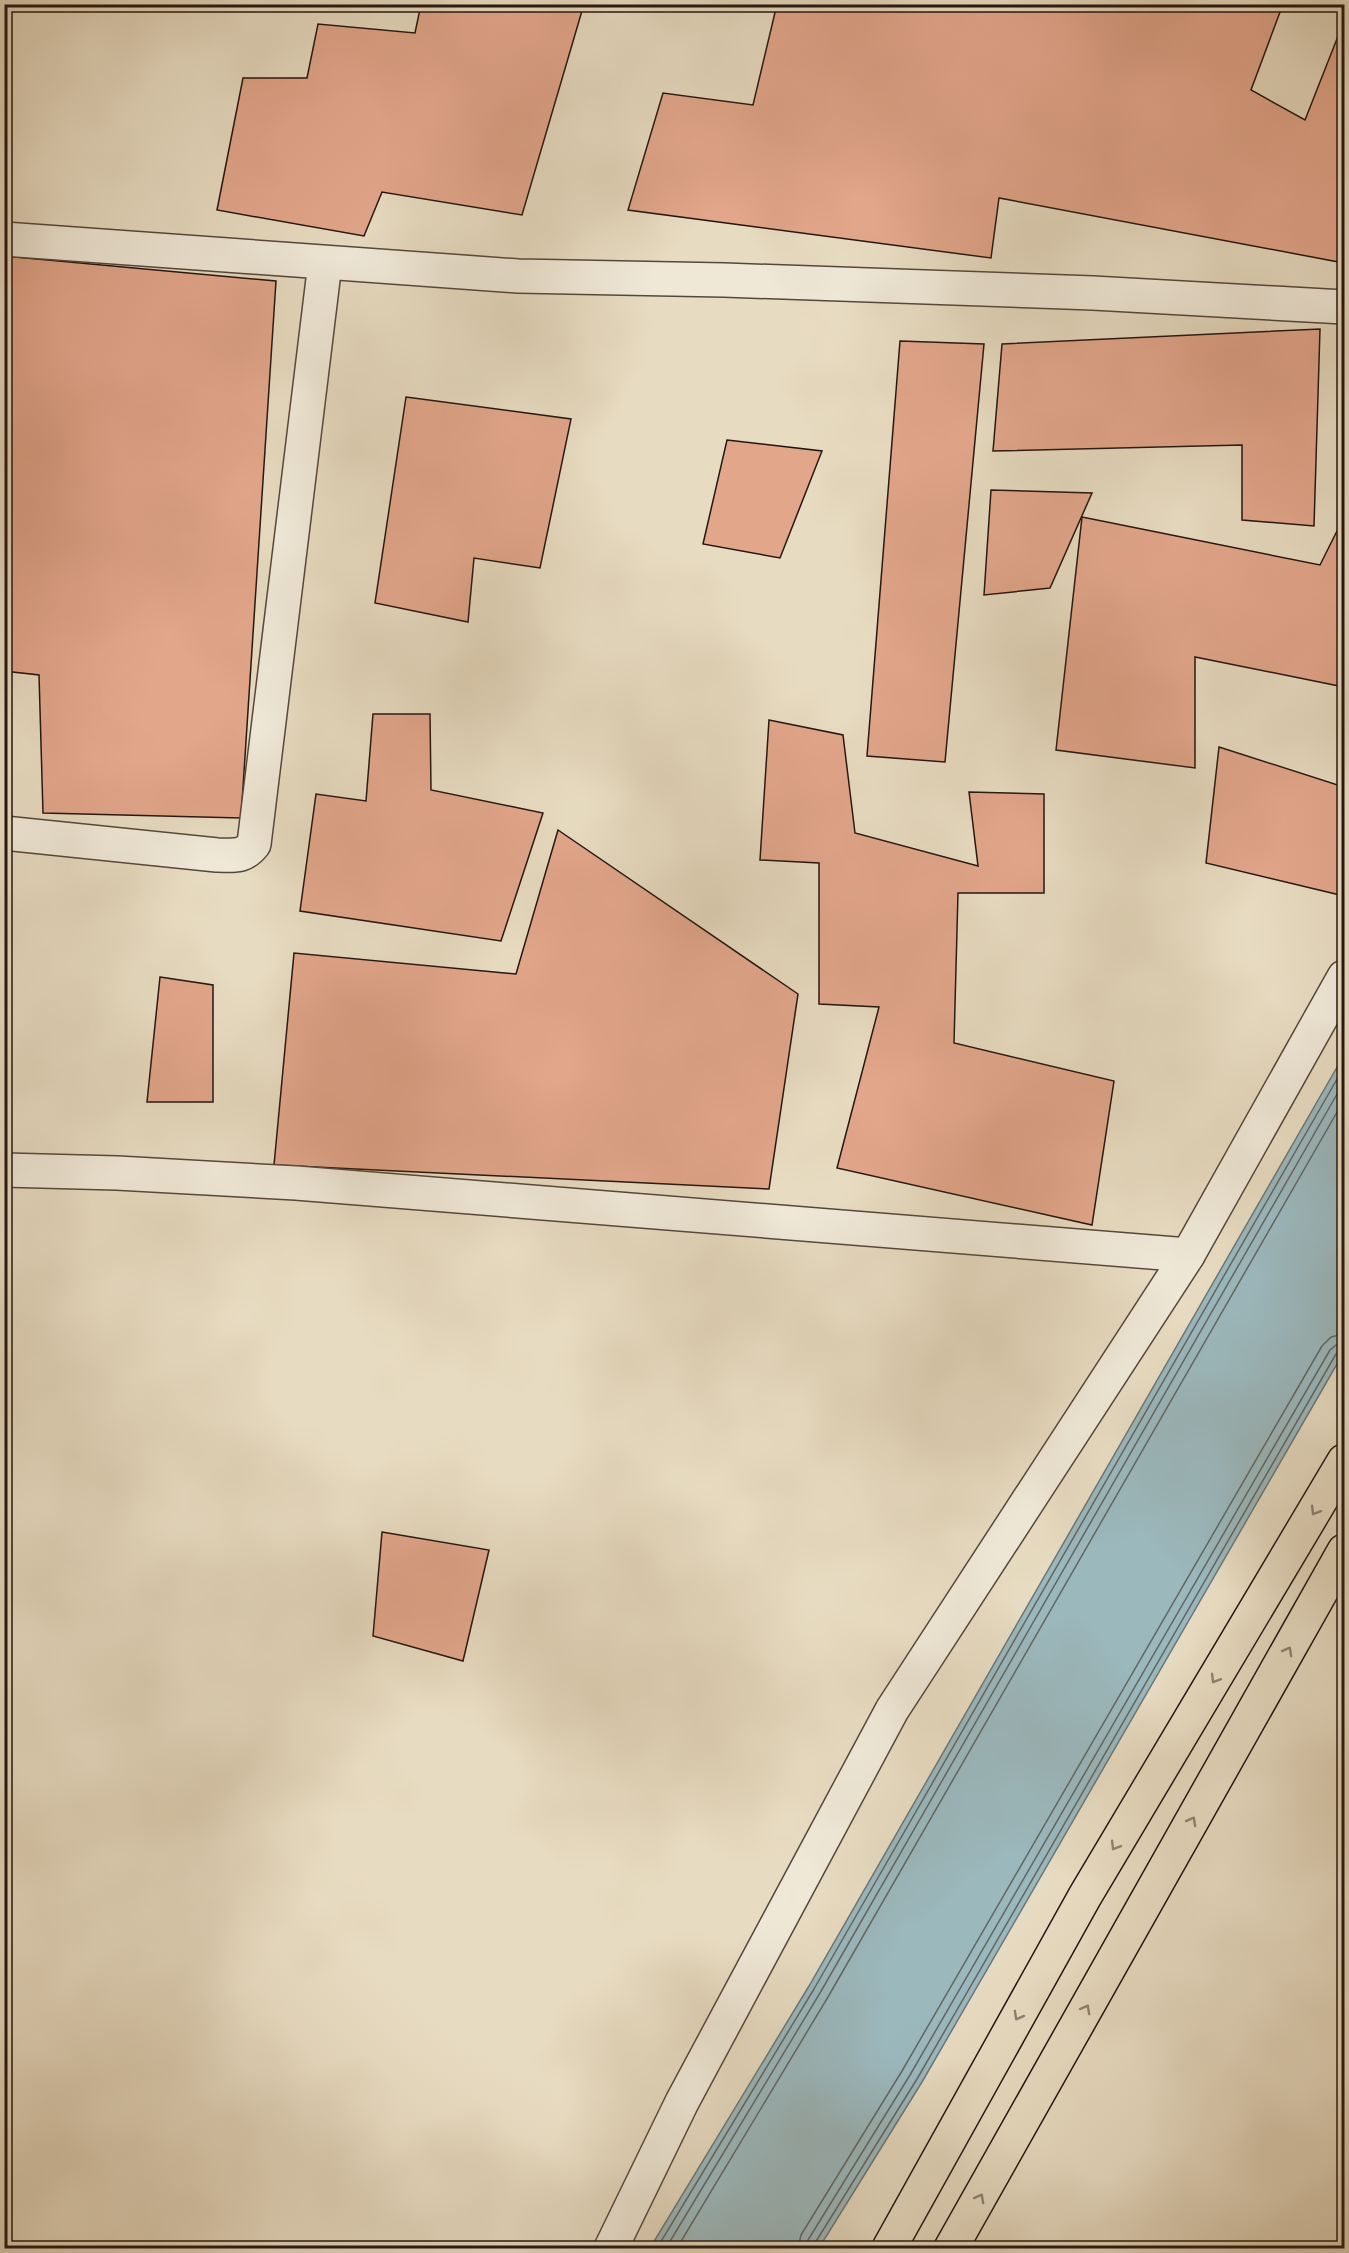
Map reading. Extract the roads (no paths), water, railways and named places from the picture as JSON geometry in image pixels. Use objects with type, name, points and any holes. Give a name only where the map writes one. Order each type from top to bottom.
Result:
[{"type":"highway","points":[[889,2248],[1085,1896],[1344,1461]]},
{"type":"highway","points":[[951,2248],[1344,1551]]},
{"type":"street","points":[[4,239],[518,276],[724,280],[1093,293],[1344,307]]},
{"type":"street","points":[[4,833],[217,855],[237,855],[248,852],[254,844],[325,263]]},
{"type":"street","points":[[611,2248],[682,2102],[892,1710],[1188,1255],[1344,977]]},
{"type":"street","points":[[4,1170],[117,1173],[296,1183],[1188,1255]]},
{"type":"water","points":[[1344,1055],[1344,1352],[922,2082],[819,2248],[650,2248],[809,1986]]}]
